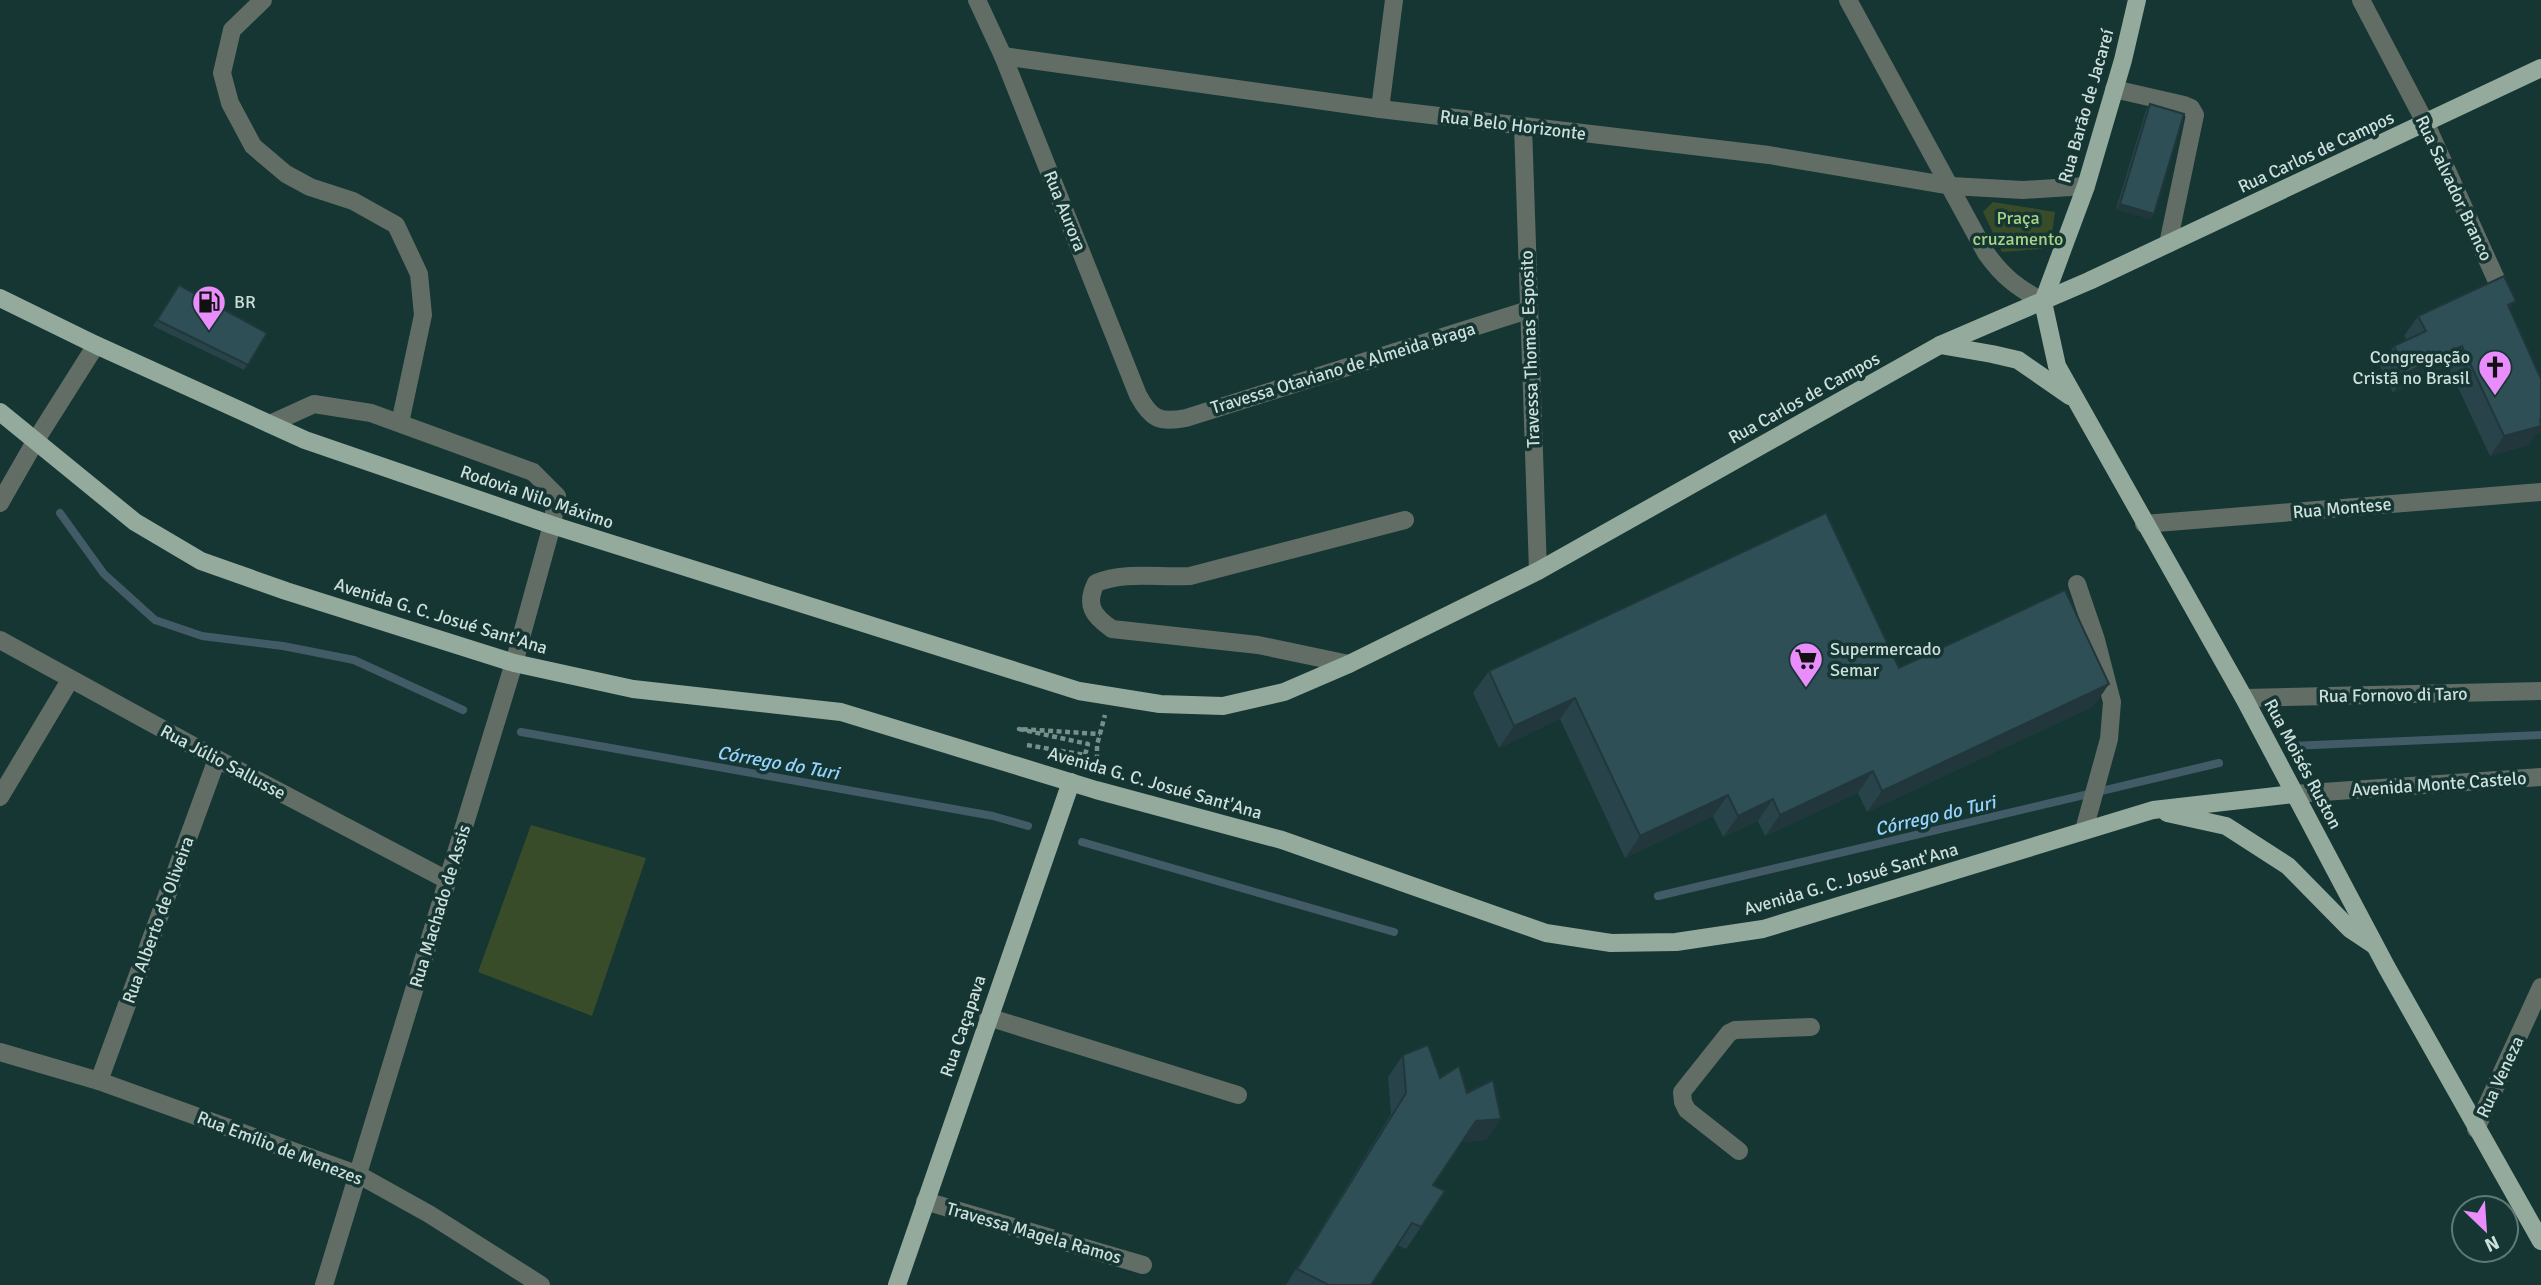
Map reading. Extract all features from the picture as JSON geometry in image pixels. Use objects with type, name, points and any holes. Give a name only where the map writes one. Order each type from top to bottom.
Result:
[{"type":"main road","name":"Rua Barão de Jacareí","points":[[2043,302],[2086,186],[2137,0]]},
{"type":"main road","name":"Rua Carlos de Campos","points":[[1079,691],[1160,704],[1223,706],[1284,692],[1349,664],[1538,571],[1940,345],[2043,302],[2541,68]]},
{"type":"main road","name":"Rodovia Nilo Máximo","points":[[0,298],[305,440],[552,525],[1079,691]]},
{"type":"main road","name":"Rua Moisés Ruston","points":[[2043,302],[2057,366],[2244,698],[2476,1129],[2541,1241]]},
{"type":"main road","points":[[1940,345],[2018,360],[2076,400]]},
{"type":"main road","name":"Avenida G. C. Josué Sant'Ana","points":[[0,412],[135,522],[201,561],[286,591],[514,663],[633,689],[841,712],[1071,782],[1282,840],[1546,933],[1611,943],[1676,942],[1763,929],[2153,810],[2294,794]]},
{"type":"main road","name":"Rua Caçapava","points":[[897,1285],[1071,782]]},
{"type":"main road","points":[[2153,810],[2226,826],[2288,866],[2350,929],[2377,947]]},
{"type":"street","points":[[263,0],[232,30],[222,73],[230,103],[253,146],[286,174],[310,187],[353,201],[396,225],[419,274],[423,315],[400,423],[371,413],[314,404],[270,424]]},
{"type":"street","name":"Rua Aurora","points":[[977,0],[1003,56],[1138,395],[1146,409],[1156,418]]},
{"type":"street","points":[[1380,109],[1394,0]]},
{"type":"street","points":[[1848,0],[1986,253],[2000,273],[2043,302]]},
{"type":"street","name":"Rua Salvador Branco","points":[[2361,0],[2426,124],[2514,319]]},
{"type":"street","name":"Rua Belo Horizonte","points":[[1003,56],[1380,109],[1769,155],[1951,186],[2023,190],[2086,186]]},
{"type":"street","points":[[2114,89],[2184,105],[2191,108],[2195,114],[2168,244]]},
{"type":"street","name":"Travessa Thomas Esposito","points":[[1523,126],[1538,571]]},
{"type":"street","name":"Travessa Otaviano de Almeida Braga","points":[[1156,418],[1171,421],[1186,418],[1528,310]]},
{"type":"street","points":[[0,503],[96,345]]},
{"type":"street","name":"Rua Machado de Assis","points":[[324,1285],[514,663],[552,525],[557,496],[533,472],[400,423]]},
{"type":"street","name":"Rua Montese","points":[[2144,524],[2541,492]]},
{"type":"street","points":[[1349,664],[1258,645],[1112,629],[1100,621],[1091,606],[1091,594],[1096,583],[1113,576],[1190,576],[1405,520]]},
{"type":"street","points":[[2077,584],[2096,640],[2112,702],[2109,739],[2084,830]]},
{"type":"street","name":"Rua Júlio Sallusse","points":[[0,640],[217,759],[447,880]]},
{"type":"street","points":[[0,797],[70,680]]},
{"type":"street","name":"Rua Fornovo di Taro","points":[[2244,698],[2541,691]]},
{"type":"street","name":"Rua Alberto de Oliveira","points":[[99,1081],[217,759]]},
{"type":"street","name":"Avenida Monte Castelo","points":[[2294,794],[2541,777]]},
{"type":"street","name":"Rua Veneza","points":[[2476,1129],[2541,987]]},
{"type":"street","points":[[988,1017],[1238,1095]]},
{"type":"street","points":[[1739,1151],[1687,1110],[1682,1092],[1729,1032],[1811,1027]]},
{"type":"street","name":"Rua Emílio de Menezes","points":[[0,1052],[99,1081],[359,1175],[429,1214],[541,1285]]},
{"type":"street","name":"Travessa Magela Ramos","points":[[926,1201],[1143,1265]]},
{"type":"path","points":[[1098,774],[1097,745],[1110,698]]},
{"type":"path","points":[[1019,743],[1086,755],[1087,744],[1019,729],[1100,734]]},
{"type":"green space","name":"Praça cruzamento","points":[[1993,202],[2055,212],[2052,234],[2042,249],[2002,252],[1983,212]]},
{"type":"green space","points":[[531,825],[646,858],[592,1016],[478,972]]},
{"type":"building","points":[[2150,104],[2184,114],[2154,214],[2120,204]]},
{"type":"building","points":[[2504,276],[2516,301],[2508,305],[2541,379],[2541,426],[2504,436],[2462,346],[2406,373],[2394,346],[2426,331],[2418,316]]},
{"type":"building","name":"BR","points":[[179,285],[267,333],[248,365],[157,320]]},
{"type":"building","points":[[1826,513],[1899,668],[2065,590],[2109,684],[1882,791],[1873,771],[1780,815],[1773,799],[1738,816],[1728,795],[1640,836],[1575,698],[1514,726],[1489,671]]},
{"type":"building","points":[[1428,1045],[1440,1078],[1459,1066],[1467,1093],[1493,1080],[1501,1119],[1476,1121],[1433,1185],[1445,1191],[1421,1227],[1412,1223],[1371,1285],[1329,1285],[1297,1269],[1406,1093],[1403,1055]]},
{"type":"waterway","name":"Córrego do Turi","points":[[60,513],[104,574],[155,620],[202,636],[283,646],[354,660],[463,710]]},
{"type":"waterway","name":"Córrego do Turi","points":[[521,732],[993,816],[1028,826]]},
{"type":"waterway","name":"Córrego do Turi","points":[[2291,746],[2541,735]]},
{"type":"waterway","name":"Córrego do Turi","points":[[1658,896],[2219,763]]},
{"type":"waterway","name":"Córrego do Turi","points":[[1082,842],[1394,932]]},
{"type":"place","name":"BR","points":[[209,332]]},
{"type":"place","name":"Congregação Cristã no Brasil","points":[[2495,397]]},
{"type":"place","name":"Supermercado Semar","points":[[1806,689]]}]
